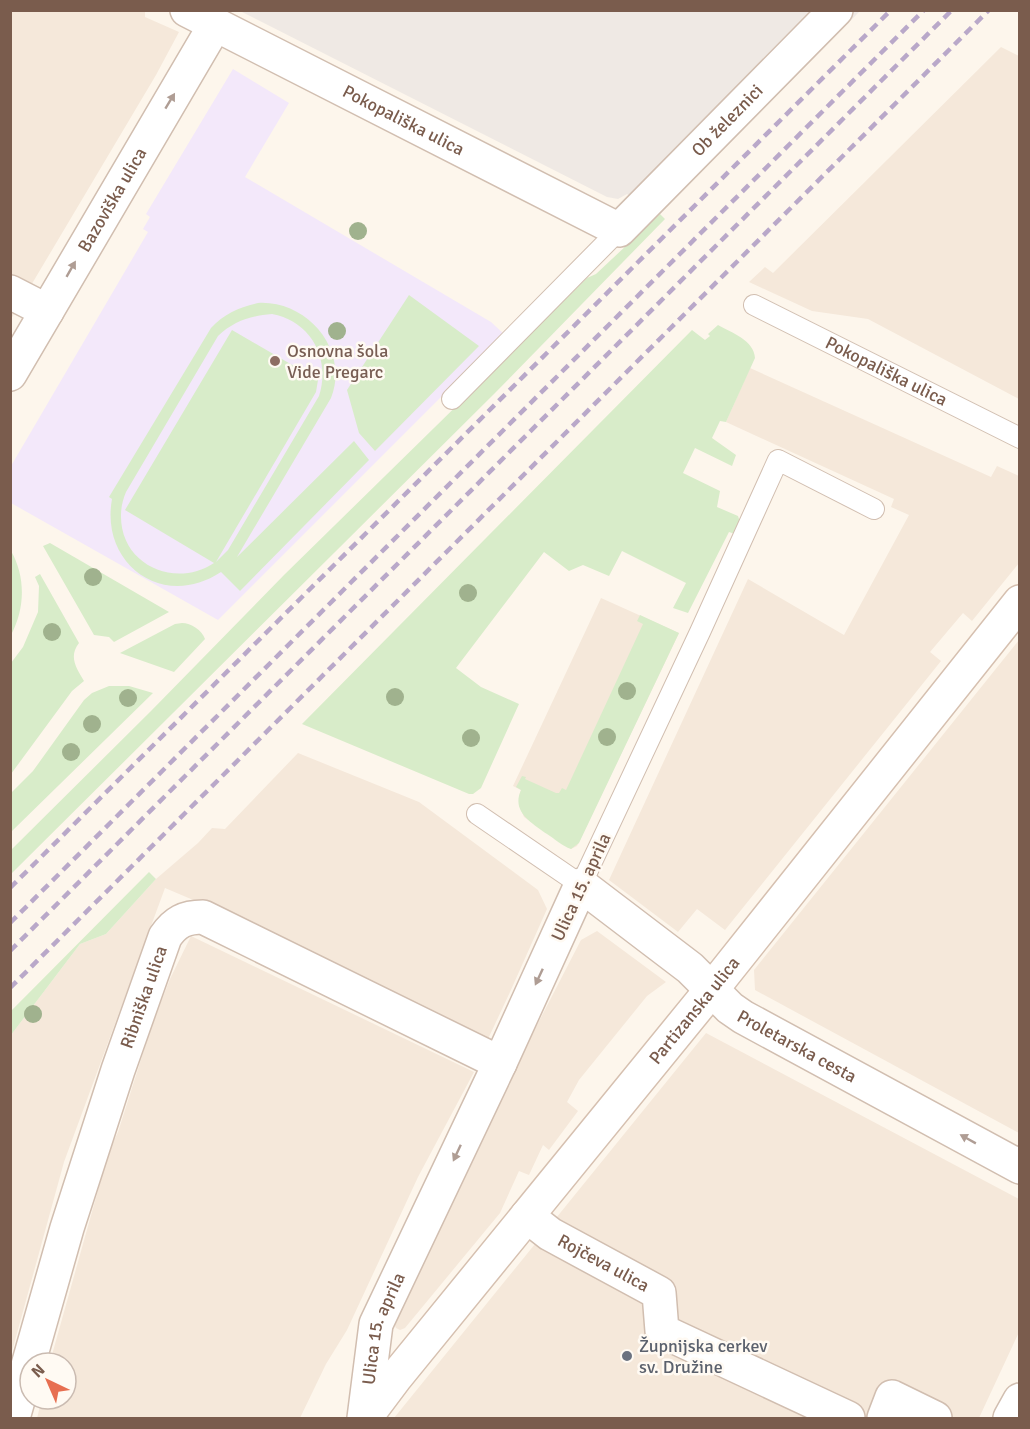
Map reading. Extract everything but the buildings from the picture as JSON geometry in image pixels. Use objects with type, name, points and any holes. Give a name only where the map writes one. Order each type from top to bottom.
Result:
[{"type":"street","name":"Ob železnici","points":[[619,230],[836,10]]},
{"type":"street","name":"Pokopališka ulica","points":[[201,18],[619,230]]},
{"type":"street","name":"Bazoviška ulica","points":[[10,374],[47,311],[201,18]]},
{"type":"street","points":[[10,292],[47,311]]},
{"type":"street","name":"Partizanska ulica","points":[[364,1419],[712,989],[1020,602]]},
{"type":"street","name":"Proletarska cesta","points":[[581,885],[690,968],[743,1017],[1020,1167]]},
{"type":"street","name":"Ulica 15. aprila","points":[[364,1419],[376,1324],[500,1063],[581,885]]},
{"type":"street","name":"Ribniška ulica","points":[[13,1419],[67,1228],[118,1070],[165,937],[178,922],[190,917],[202,917],[500,1063]]},
{"type":"street","name":"Rojčeva ulica","points":[[527,1216],[550,1234],[659,1293],[662,1331],[848,1419]]},
{"type":"street","points":[[884,1419],[892,1397],[935,1419]]},
{"type":"street","points":[[1010,1419],[1020,1400]]},
{"type":"lane","points":[[452,399],[619,230]]},
{"type":"lane","name":"Pokopališka ulica","points":[[754,305],[1020,438]]},
{"type":"lane","name":"Ulica 15. aprila","points":[[581,885],[778,460],[874,508]]},
{"type":"lane","name":"Proletarska cesta","points":[[477,814],[581,885]]},
{"type":"shaded area","points":[[11,11],[143,11],[145,17],[179,32],[156,75],[11,319]]},
{"type":"shaded area","points":[[240,11],[860,11],[660,214],[627,194],[618,199],[607,197]]},
{"type":"shaded area","points":[[1001,47],[1019,56],[1019,399],[868,319],[812,311],[749,282],[765,267],[773,273]]},
{"type":"shaded area","name":"Osnovna šola Vide Pregarc","points":[[233,69],[289,103],[245,177],[491,322],[504,334],[218,620],[11,503],[11,466],[148,232],[143,229],[150,217],[146,214]]},
{"type":"shaded area","points":[[750,368],[991,477],[997,466],[1019,476],[1019,563],[972,621],[963,613],[930,652],[941,661],[725,930],[697,909],[678,932],[609,880],[748,579],[844,635],[909,515],[891,507],[894,499],[726,422]]},
{"type":"shaded area","points":[[601,598],[679,633],[577,846],[571,849],[524,817],[519,805],[521,790],[513,786]]},
{"type":"shaded area","points":[[1019,640],[1019,1133],[755,990],[754,970]]},
{"type":"shaded area","points":[[298,753],[419,802],[538,890],[547,909],[488,1039],[207,903],[205,905],[165,888],[64,1162],[11,1355],[11,1035],[80,944],[106,934],[156,879],[212,828],[225,829]]},
{"type":"shaded area","points":[[597,931],[666,982],[647,996],[579,1080],[567,1102],[578,1111],[549,1150],[543,1145],[529,1175],[519,1171],[500,1213],[405,1328],[400,1330],[396,1328],[393,1321],[488,1120],[581,940]]},
{"type":"shaded area","points":[[191,936],[474,1072],[418,1177],[347,1330],[326,1364],[300,1418],[37,1418],[39,1411],[78,1411],[78,1351],[53,1351],[109,1151],[118,1132],[152,1025],[170,979]]},
{"type":"shaded area","points":[[706,1033],[1019,1199],[1019,1332],[979,1418],[394,1418]]},
{"type":"green space","points":[[660,214],[665,219],[494,394],[11,874],[11,850],[284,575],[587,278],[596,274]]},
{"type":"green space","points":[[409,295],[479,346],[375,451],[359,433],[347,390]]},
{"type":"green space","points":[[258,303],[276,304],[293,310],[308,319],[320,331],[329,346],[334,362],[335,380],[331,398],[237,557],[354,441],[369,460],[240,591],[221,572],[199,582],[178,586],[158,583],[141,574],[126,561],[116,544],[111,523],[112,499],[109,497],[211,328],[238,309]],"holes":[[[272,314],[286,318],[307,333],[315,344],[322,369],[319,396],[228,550],[216,562],[316,392],[318,380],[232,330],[125,510],[214,563],[183,574],[152,568],[130,547],[123,532],[121,512],[126,492],[218,336],[236,323],[249,318]]]},
{"type":"green space","points":[[718,325],[747,342],[755,358],[726,422],[720,421],[712,438],[736,455],[732,466],[695,448],[683,473],[720,491],[717,507],[738,516],[740,522],[735,534],[729,532],[688,613],[673,608],[686,583],[622,551],[609,576],[583,565],[569,571],[544,552],[456,668],[481,687],[519,704],[481,788],[473,794],[302,724],[692,330],[705,340]]},
{"type":"green space","points":[[50,543],[169,612],[114,642],[109,637],[94,635],[43,546]]},
{"type":"green space","points":[[11,551],[19,571],[22,593],[19,615],[11,635]]},
{"type":"green space","points":[[40,574],[79,643],[74,658],[84,681],[72,691],[11,774],[11,663],[23,647],[38,612],[39,586],[35,577]]},
{"type":"green space","points":[[640,615],[679,633],[579,843],[571,849],[535,826],[525,816],[519,805],[521,790],[516,787],[522,776],[556,793],[559,793],[562,788],[566,790],[643,624],[637,621]]},
{"type":"green space","points":[[182,623],[196,628],[205,639],[174,672],[120,653],[175,624]]},
{"type":"green space","points":[[109,686],[129,686],[153,693],[11,832],[11,793],[33,771],[84,700],[92,693]]},
{"type":"green space","points":[[149,872],[156,879],[106,934],[80,944],[11,1035],[11,1011]]},
{"type":"railway","points":[[10,888],[891,10]]},
{"type":"railway","points":[[10,923],[924,10]]},
{"type":"railway","points":[[10,951],[952,10]]},
{"type":"railway","points":[[10,988],[989,10]]},
{"type":"place","name":"Osnovna šola Vide Pregarc","points":[[275,361]]},
{"type":"place","name":"Župnijska cerkev sv. Družine","points":[[627,1356]]}]
